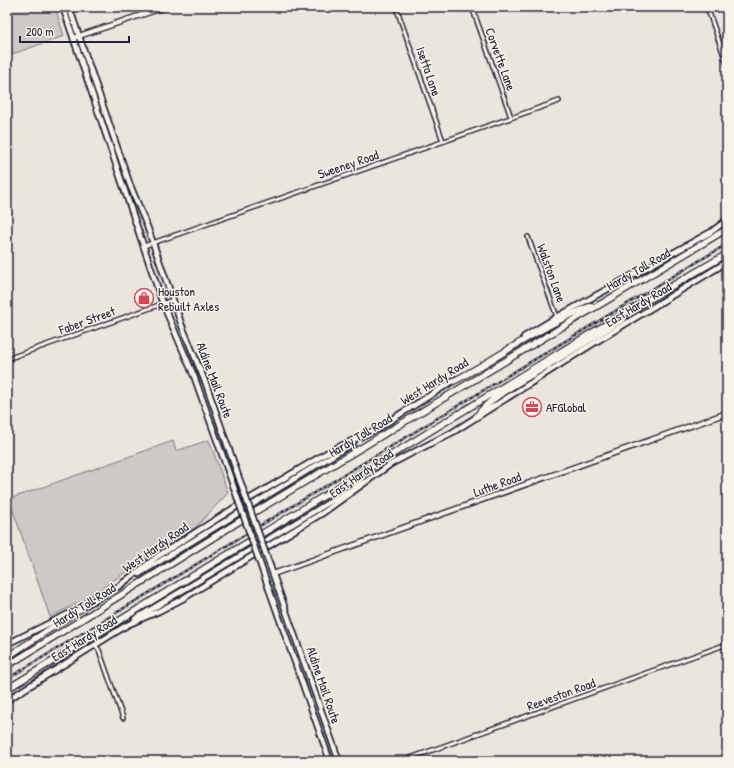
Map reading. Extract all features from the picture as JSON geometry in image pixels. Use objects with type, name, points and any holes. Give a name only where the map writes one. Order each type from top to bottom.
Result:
[{"type":"highway","name":"Hardy Toll Road","points":[[7,666],[243,519],[727,229]]},
{"type":"highway","points":[[7,689],[592,332],[727,254]]},
{"type":"highway","points":[[476,417],[495,399],[519,382],[610,328],[677,284]]},
{"type":"highway","points":[[454,381],[482,366],[530,336],[576,312],[606,301]]},
{"type":"highway","points":[[7,657],[82,608]]},
{"type":"main road","name":"Aldine Mail Route","points":[[63,7],[163,304],[194,376],[330,761]]},
{"type":"main road","name":"Aldine Mail Route","points":[[69,7],[100,99],[173,300],[221,426],[339,761]]},
{"type":"main road","points":[[95,102],[100,99]]},
{"type":"main road","points":[[117,165],[123,162]]},
{"type":"main road","points":[[136,222],[144,219]]},
{"type":"main road","name":"West Hardy Road","points":[[7,644],[82,608],[119,586],[158,556],[239,505],[330,452],[375,430],[557,317],[711,232],[727,220]]},
{"type":"main road","name":"East Hardy Road","points":[[7,700],[126,625],[182,599],[324,512],[392,464],[453,432],[597,341],[727,262]]},
{"type":"main road","points":[[187,360],[195,356]]},
{"type":"main road","points":[[213,430],[221,426]]},
{"type":"main road","points":[[119,586],[375,430]]},
{"type":"main road","points":[[126,625],[254,546],[392,464]]},
{"type":"main road","points":[[287,641],[296,637]]},
{"type":"main road","points":[[310,702],[318,700]]},
{"type":"street","points":[[73,38],[165,7]]},
{"type":"street","name":"Isetta Lane","points":[[396,7],[443,141]]},
{"type":"street","name":"Corvette Lane","points":[[472,7],[511,117]]},
{"type":"street","points":[[707,7],[727,64]]},
{"type":"street","name":"Sweeney Road","points":[[144,246],[559,101]]},
{"type":"street","name":"Walston Lane","points":[[528,236],[557,317]]},
{"type":"street","name":"Faber Street","points":[[7,359],[173,300]]},
{"type":"street","name":"Luthe Road","points":[[273,574],[727,413]]},
{"type":"street","name":"Reeveston Road","points":[[402,761],[727,644]]},
{"type":"street","points":[[95,645],[99,650],[123,718]]},
{"type":"shaded area","points":[[7,7],[55,7],[64,36],[7,56]]},
{"type":"shaded area","points":[[209,440],[228,493],[196,527],[84,600],[50,617],[9,499],[173,441],[176,451]]},
{"type":"railway","points":[[7,679],[727,244]]},
{"type":"place","name":"Houston Rebuilt Axles","points":[[144,298]]},
{"type":"place","name":"AFGlobal","points":[[532,407]]}]
